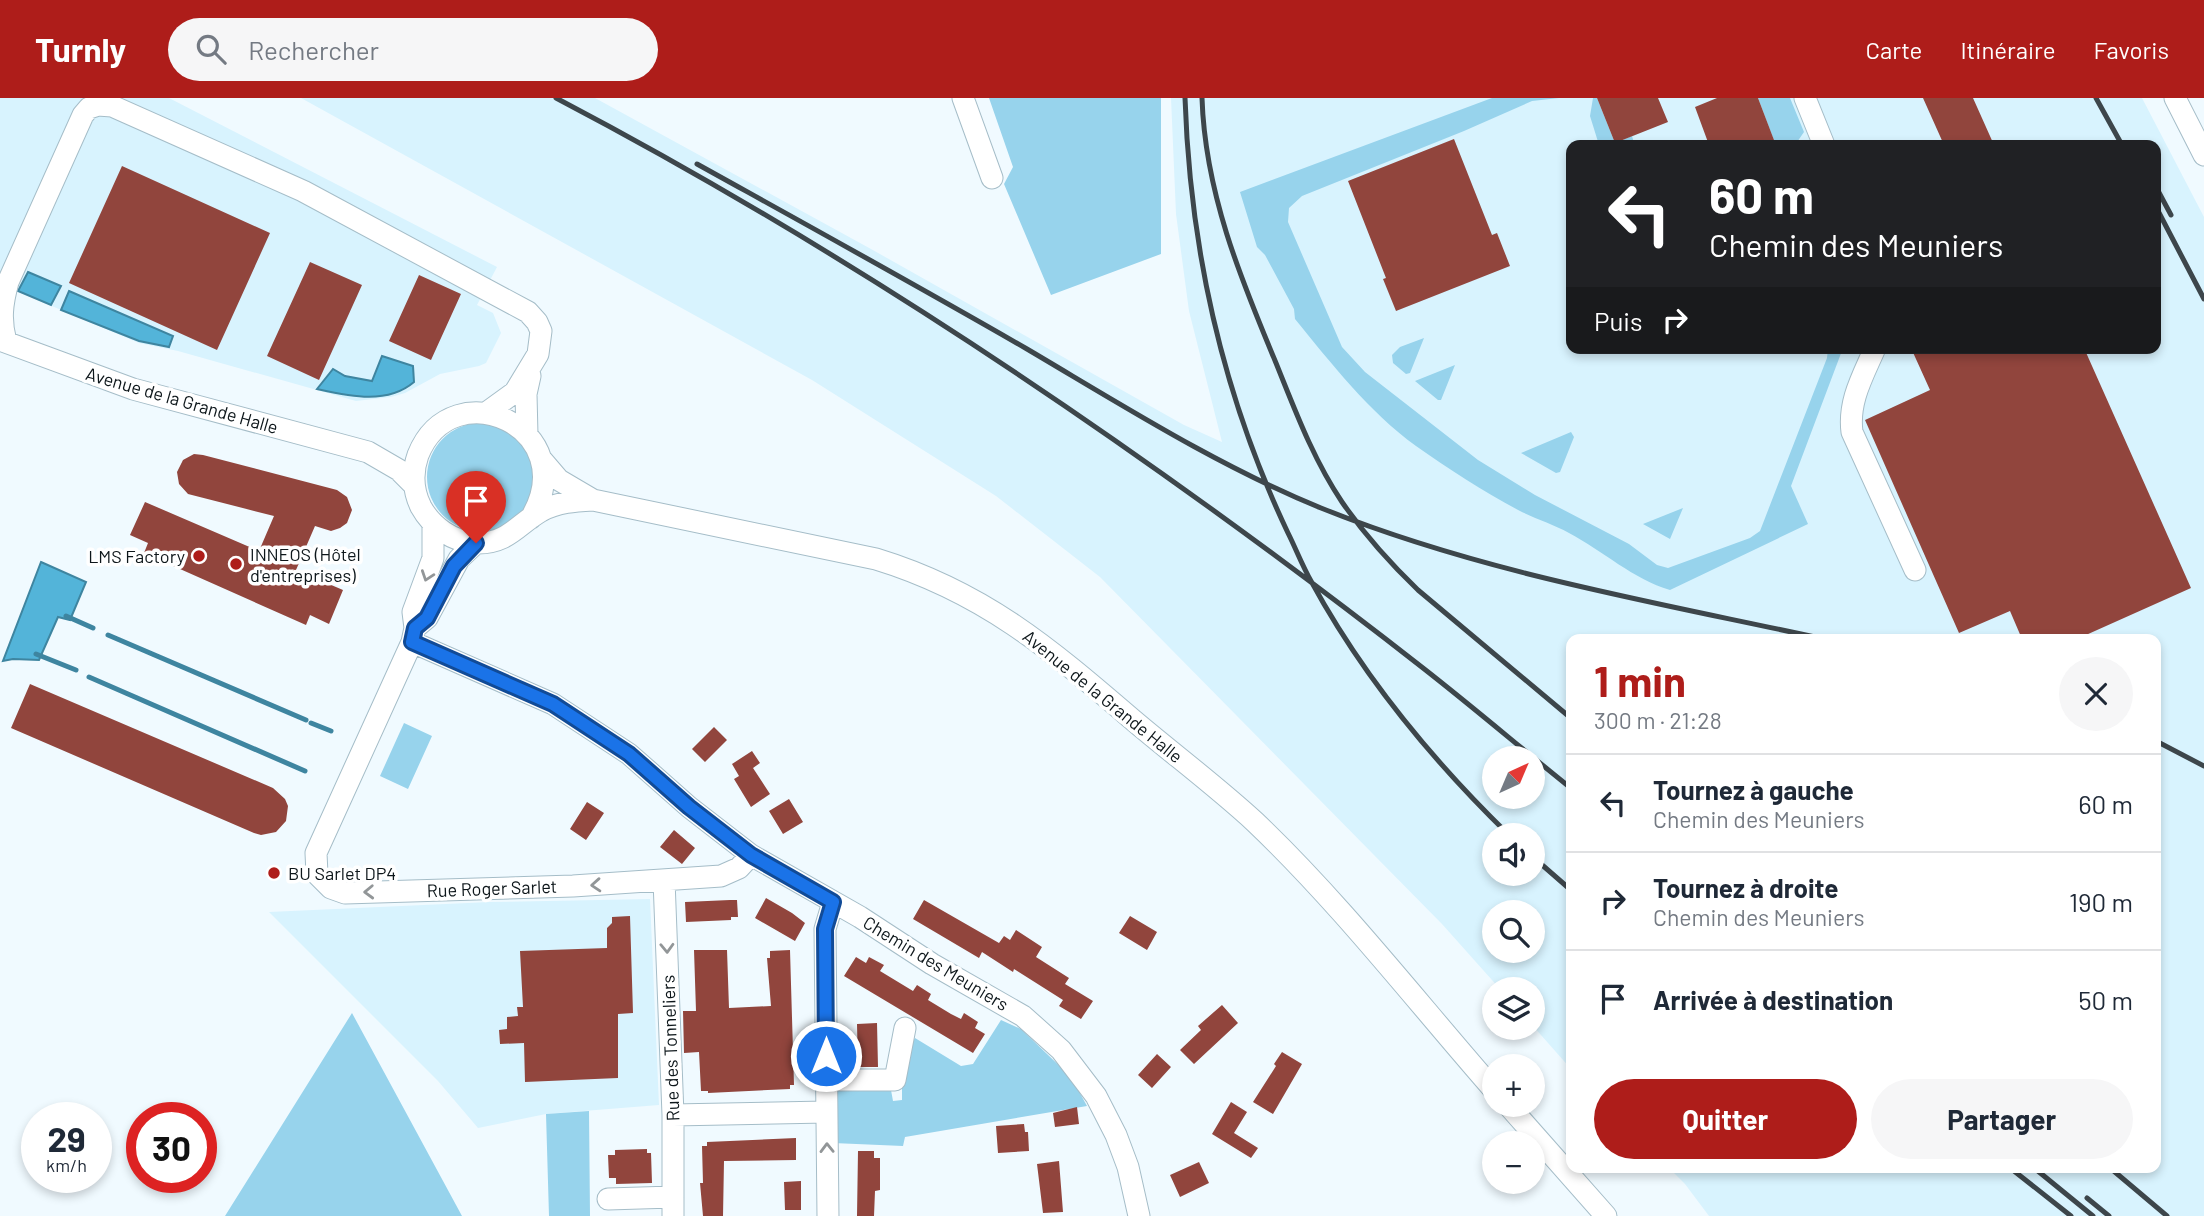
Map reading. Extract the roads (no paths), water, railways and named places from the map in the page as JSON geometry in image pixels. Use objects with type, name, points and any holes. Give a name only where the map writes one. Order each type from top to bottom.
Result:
[{"type":"street","points":[[963,98],[992,178]]},
{"type":"street","points":[[1805,98],[1822,140]]},
{"type":"street","points":[[2175,98],[2204,155]]},
{"type":"street","points":[[3,341],[1,307],[4,288],[83,115],[89,108],[98,105],[112,106],[303,191],[528,312],[541,331],[538,354],[515,393],[486,413]]},
{"type":"street","name":"Avenue de la Grande Halle","points":[[3,341],[132,389],[368,452],[399,470],[414,485]]},
{"type":"street","points":[[1872,354],[1852,403],[1852,432],[1915,570]]},
{"type":"street","points":[[527,435],[526,394],[530,370]]},
{"type":"street","points":[[475,413],[507,419],[527,435],[541,460],[543,488],[539,504],[531,518],[520,529],[492,542],[476,543],[446,534],[433,524],[421,506],[414,485],[416,460],[428,437],[444,423],[475,413]]},
{"type":"street","name":"Avenue de la Grande Halle","points":[[368,452],[405,449],[428,437]]},
{"type":"street","name":"Avenue de la Grande Halle","points":[[541,460],[559,480],[593,500],[876,559],[903,567],[958,591],[1014,623],[1255,822],[1331,902],[1482,1076]]},
{"type":"street","name":"Avenue de la Grande Halle","points":[[531,518],[561,504],[593,500]]},
{"type":"street","points":[[414,635],[414,612],[433,558],[433,524]]},
{"type":"street","points":[[414,635],[427,618],[459,559],[476,543]]},
{"type":"street","name":"Chemin des Meuniers","points":[[414,635],[553,704],[629,754],[689,807],[751,855],[860,917],[932,964],[1023,1016],[1061,1049],[1096,1096],[1116,1135],[1128,1167],[1139,1216]]},
{"type":"street","name":"Rue Roger Sarlet","points":[[414,635],[316,853],[317,874],[331,888],[345,893],[573,886],[721,876],[739,868],[751,855]]},
{"type":"street","name":"Rue des Tonneliers","points":[[664,880],[673,1115],[673,1206]]},
{"type":"street","points":[[828,1216],[825,929],[833,902]]},
{"type":"street","points":[[826,1080],[895,1080],[905,1028]]},
{"type":"street","points":[[673,1115],[826,1111]]},
{"type":"street","points":[[1518,1117],[1566,1171]]},
{"type":"street","points":[[1568,1173],[1606,1216]]},
{"type":"street","points":[[608,1199],[673,1206]]},
{"type":"waterway","points":[[66,616],[93,628]]},
{"type":"waterway","points":[[108,635],[306,720]]},
{"type":"waterway","points":[[36,654],[76,670]]},
{"type":"waterway","points":[[89,677],[305,771]]},
{"type":"waterway","points":[[311,723],[331,731]]},
{"type":"railway","points":[[556,98],[783,225],[893,293],[1110,436],[1320,589],[1442,683],[1566,784]]},
{"type":"railway","points":[[1185,98],[1194,210],[1214,321],[1228,375],[1265,481],[1308,575],[1353,650],[1400,715],[1497,823]]},
{"type":"railway","points":[[1202,98],[1210,167],[1227,234],[1250,299],[1298,416],[1313,452],[1332,486],[1368,537],[1418,590],[1566,714]]},
{"type":"railway","points":[[2096,98],[2119,140]]},
{"type":"railway","points":[[697,164],[986,325],[1171,434],[1245,473],[1321,508],[1382,531],[1506,568],[1801,634]]},
{"type":"railway","points":[[2161,196],[2171,215]]},
{"type":"railway","points":[[2161,217],[2204,299]]},
{"type":"railway","points":[[2161,744],[2204,766]]},
{"type":"railway","points":[[1545,867],[1566,886]]},
{"type":"railway","points":[[2017,1173],[2071,1216]]},
{"type":"railway","points":[[2040,1173],[2093,1216]]},
{"type":"railway","points":[[2116,1173],[2167,1216]]},
{"type":"railway","points":[[2087,1198],[2109,1216]]},
{"type":"place","name":"LMS Factory","points":[[199,556]]},
{"type":"place","name":"INNEOS (Hôtel d'entreprises)","points":[[236,564]]},
{"type":"place","name":"BU Sarlet DP4","points":[[274,873]]}]
